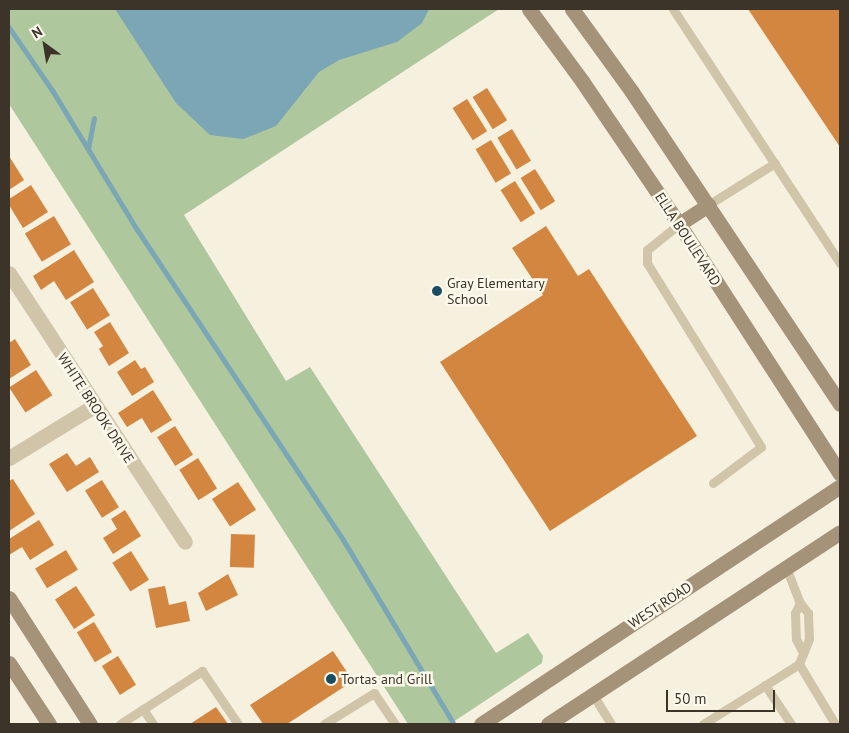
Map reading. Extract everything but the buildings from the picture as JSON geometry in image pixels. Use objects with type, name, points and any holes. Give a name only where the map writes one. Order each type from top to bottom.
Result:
[{"type":"main road","points":[[572,9],[708,205],[840,404]]},
{"type":"main road","name":"ELLA BOULEVARD","points":[[535,11],[679,224],[840,474]]},
{"type":"main road","points":[[679,224],[708,205]]},
{"type":"main road","name":"WEST ROAD","points":[[481,724],[840,486]]},
{"type":"main road","points":[[548,724],[840,532]]},
{"type":"main road","points":[[9,598],[90,724]]},
{"type":"main road","points":[[9,663],[49,724]]},
{"type":"street","name":"WHITE BROOK DRIVE","points":[[9,273],[94,406],[185,542]]},
{"type":"street","points":[[9,458],[94,406]]},
{"type":"lane","points":[[673,9],[840,263]]},
{"type":"lane","points":[[708,205],[775,163]]},
{"type":"lane","points":[[679,224],[647,250],[647,263],[761,447],[713,483]]},
{"type":"lane","points":[[786,567],[800,603],[808,613],[809,639],[802,651],[799,664],[835,724]]},
{"type":"lane","points":[[800,603],[795,613],[796,639],[802,651]]},
{"type":"lane","points":[[703,724],[799,664]]},
{"type":"lane","points":[[120,724],[202,671],[238,724]]},
{"type":"lane","points":[[765,685],[791,724]]},
{"type":"lane","points":[[324,724],[374,693],[395,724]]},
{"type":"lane","points":[[593,695],[611,724]]},
{"type":"lane","points":[[143,709],[153,724]]},
{"type":"green space","points":[[9,9],[499,9],[184,215],[286,381],[310,367],[496,653],[528,633],[543,656],[542,663],[450,724],[408,724],[9,104]]},
{"type":"water","points":[[115,9],[429,9],[422,23],[397,42],[339,60],[319,72],[276,126],[243,139],[210,135],[176,103]]},
{"type":"waterway","points":[[9,27],[53,91],[137,229],[343,539],[453,722]]},
{"type":"waterway","points":[[88,149],[94,119]]},
{"type":"place","name":"Gray Elementary School","points":[[437,291]]},
{"type":"place","name":"Tortas and Grill","points":[[331,679]]}]
